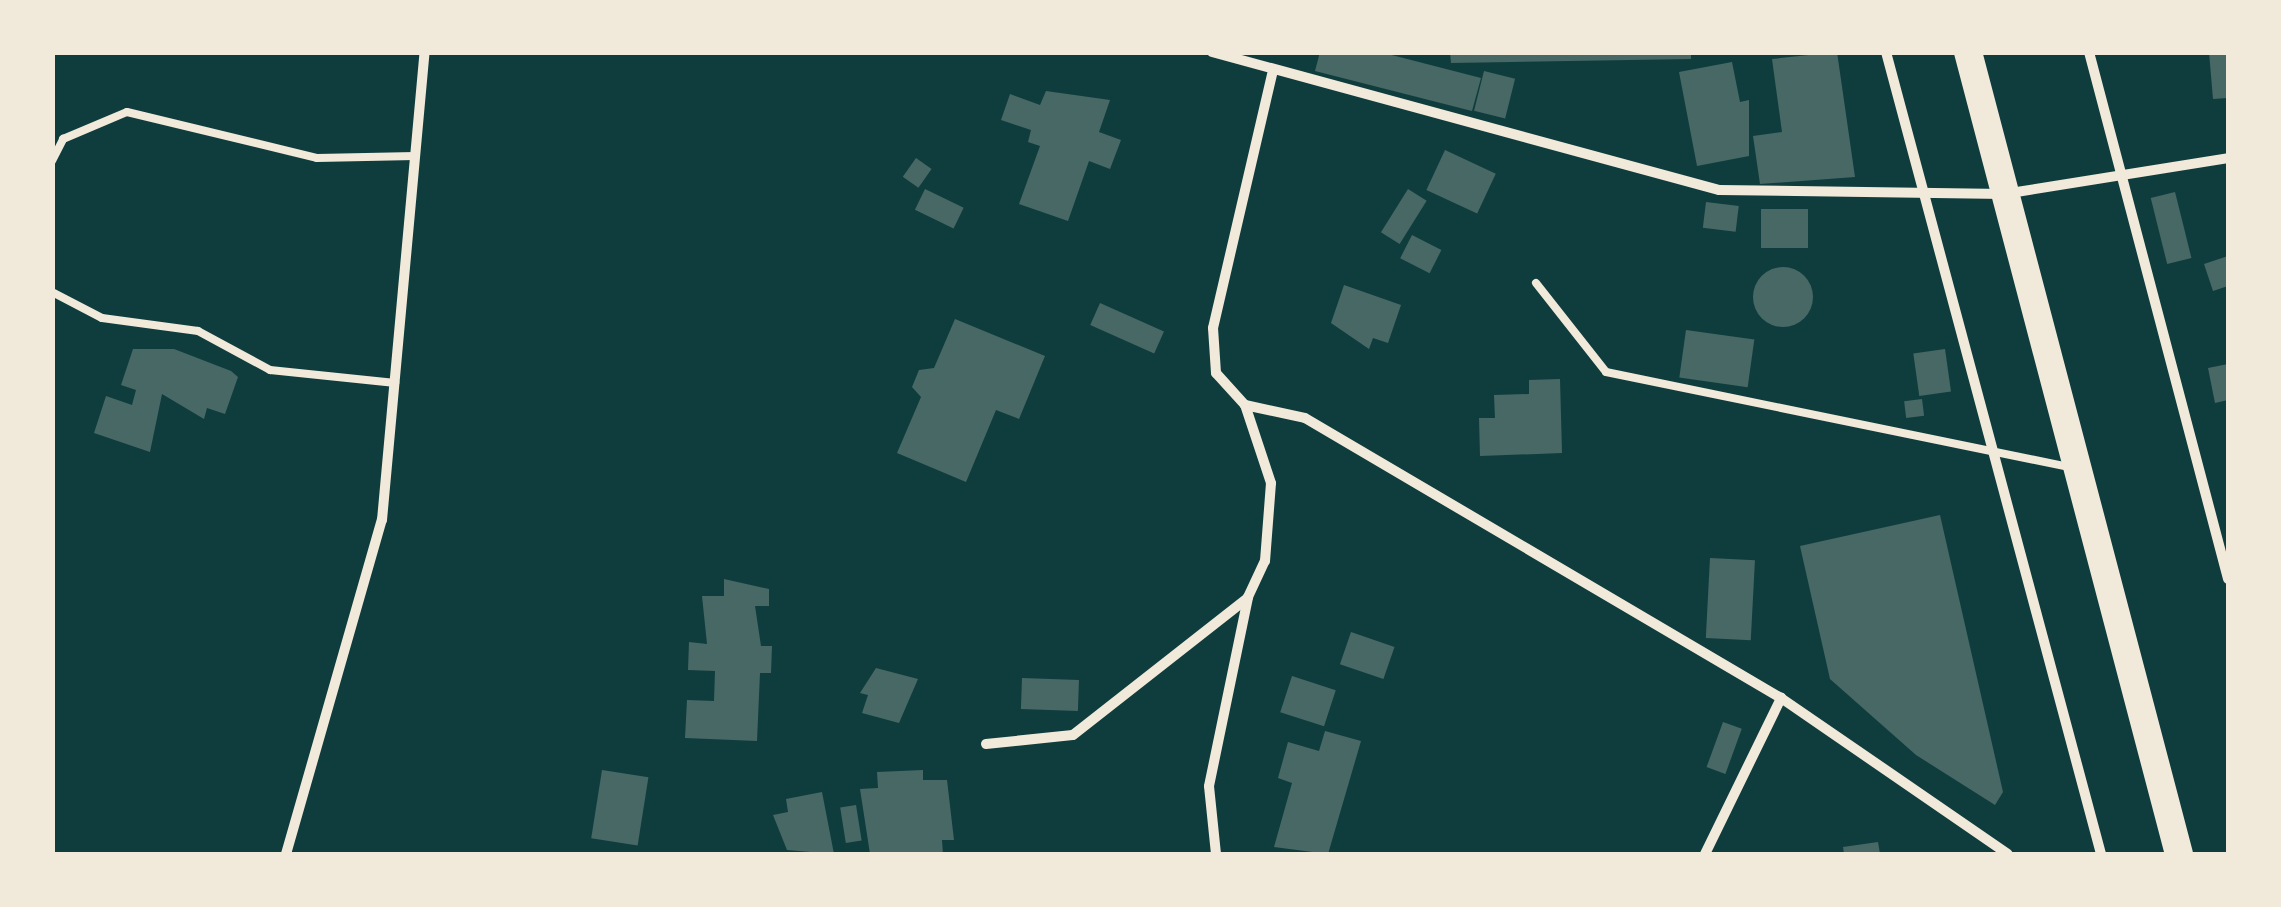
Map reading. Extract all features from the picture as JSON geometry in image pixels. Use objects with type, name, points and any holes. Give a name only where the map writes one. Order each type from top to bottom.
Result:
[{"type":"highway","points":[[1968,52],[2179,854]]},
{"type":"street","points":[[286,854],[382,520],[424,52]]},
{"type":"street","points":[[1212,52],[1272,74],[1719,190],[2004,194],[2228,158]]},
{"type":"street","points":[[1886,52],[1917,192],[2101,854]]},
{"type":"street","points":[[2089,52],[2116,174],[2228,579]]},
{"type":"street","points":[[1216,854],[1209,786],[1248,597],[1265,561],[1271,483],[1245,404],[1216,373],[1213,328],[1272,74]]},
{"type":"street","points":[[1245,404],[1305,418],[1781,698],[2008,854]]},
{"type":"street","points":[[986,744],[1072,735],[1248,597]]},
{"type":"street","points":[[1705,854],[1781,698]]},
{"type":"lane","points":[[52,161],[63,139],[128,112],[317,158],[416,156]]},
{"type":"lane","points":[[1536,283],[1606,372],[1990,456],[2077,469]]},
{"type":"lane","points":[[52,292],[102,318],[198,331],[270,370],[395,383]]},
{"type":"building","points":[[1320,52],[1380,52],[1481,78],[1472,111],[1315,71]]},
{"type":"building","points":[[1450,52],[1691,52],[1691,59],[1451,63]]},
{"type":"building","points":[[1837,52],[1855,177],[1760,184],[1753,136],[1782,132],[1772,59]]},
{"type":"building","points":[[2209,52],[2228,52],[2228,98],[2213,99]]},
{"type":"building","points":[[1732,62],[1740,102],[1749,100],[1749,156],[1697,166],[1679,72]]},
{"type":"building","points":[[1484,71],[1515,79],[1505,119],[1474,111]]},
{"type":"building","points":[[1046,91],[1110,100],[1099,132],[1121,140],[1110,169],[1089,161],[1068,221],[1019,204],[1040,146],[1028,142],[1031,130],[1001,120],[1010,94],[1040,105]]},
{"type":"building","points":[[1445,150],[1496,174],[1477,214],[1426,190]]},
{"type":"building","points":[[916,158],[932,169],[918,188],[903,177]]},
{"type":"building","points":[[925,189],[964,208],[954,229],[915,210]]},
{"type":"building","points":[[1408,189],[1427,201],[1400,244],[1381,232]]},
{"type":"building","points":[[2175,192],[2191,258],[2167,264],[2151,198]]},
{"type":"building","points":[[1706,202],[1739,206],[1736,232],[1703,228]]},
{"type":"building","points":[[1761,209],[1808,209],[1808,248],[1761,248]]},
{"type":"building","points":[[1412,235],[1441,250],[1430,273],[1400,258]]},
{"type":"building","points":[[2228,256],[2228,286],[2213,291],[2204,264]]},
{"type":"building","points":[[1783,267],[1804,276],[1813,297],[1804,318],[1783,327],[1762,318],[1753,297],[1762,276]]},
{"type":"building","points":[[1344,285],[1401,305],[1388,343],[1373,338],[1369,349],[1331,323]]},
{"type":"building","points":[[1100,303],[1164,331],[1154,353],[1090,325]]},
{"type":"building","points":[[955,319],[1045,356],[1019,419],[996,410],[966,482],[897,453],[921,397],[912,387],[919,370],[934,368]]},
{"type":"building","points":[[1686,330],[1754,340],[1748,387],[1679,378]]},
{"type":"building","points":[[133,349],[174,349],[231,371],[238,377],[225,414],[207,408],[204,419],[162,394],[150,452],[94,433],[106,396],[132,405],[136,390],[121,385]]},
{"type":"building","points":[[1945,349],[1951,392],[1919,396],[1913,353]]},
{"type":"building","points":[[2228,364],[2228,400],[2215,403],[2208,368]]},
{"type":"building","points":[[1560,379],[1562,453],[1480,456],[1479,418],[1495,418],[1494,395],[1529,394],[1529,380]]},
{"type":"building","points":[[1922,399],[1924,416],[1906,418],[1904,401]]},
{"type":"building","points":[[1940,515],[2003,792],[1995,805],[1916,755],[1830,679],[1800,546]]},
{"type":"building","points":[[1710,558],[1755,560],[1751,640],[1706,638]]},
{"type":"building","points":[[724,579],[769,589],[769,606],[755,606],[761,646],[772,646],[771,673],[760,673],[757,741],[685,738],[687,700],[714,701],[715,671],[688,670],[689,642],[707,644],[702,596],[724,596]]},
{"type":"building","points":[[1351,632],[1394,647],[1383,679],[1340,664]]},
{"type":"building","points":[[876,668],[918,679],[899,723],[862,713],[868,695],[860,693]]},
{"type":"building","points":[[1292,676],[1336,690],[1324,726],[1280,712]]},
{"type":"building","points":[[1022,678],[1079,680],[1078,711],[1021,709]]},
{"type":"building","points":[[1723,722],[1742,729],[1725,774],[1707,767]]},
{"type":"building","points":[[1325,731],[1361,741],[1328,854],[1274,847],[1292,783],[1278,778],[1288,742],[1319,751]]},
{"type":"building","points":[[602,770],[648,777],[638,846],[591,838]]},
{"type":"building","points":[[923,770],[923,780],[947,780],[954,840],[942,840],[943,854],[870,854],[860,789],[878,788],[877,772]]},
{"type":"building","points":[[822,792],[834,854],[787,850],[773,815],[788,812],[786,799]]},
{"type":"building","points":[[856,805],[862,841],[846,843],[840,808]]},
{"type":"building","points":[[1878,842],[1880,854],[1844,854],[1843,847]]}]
